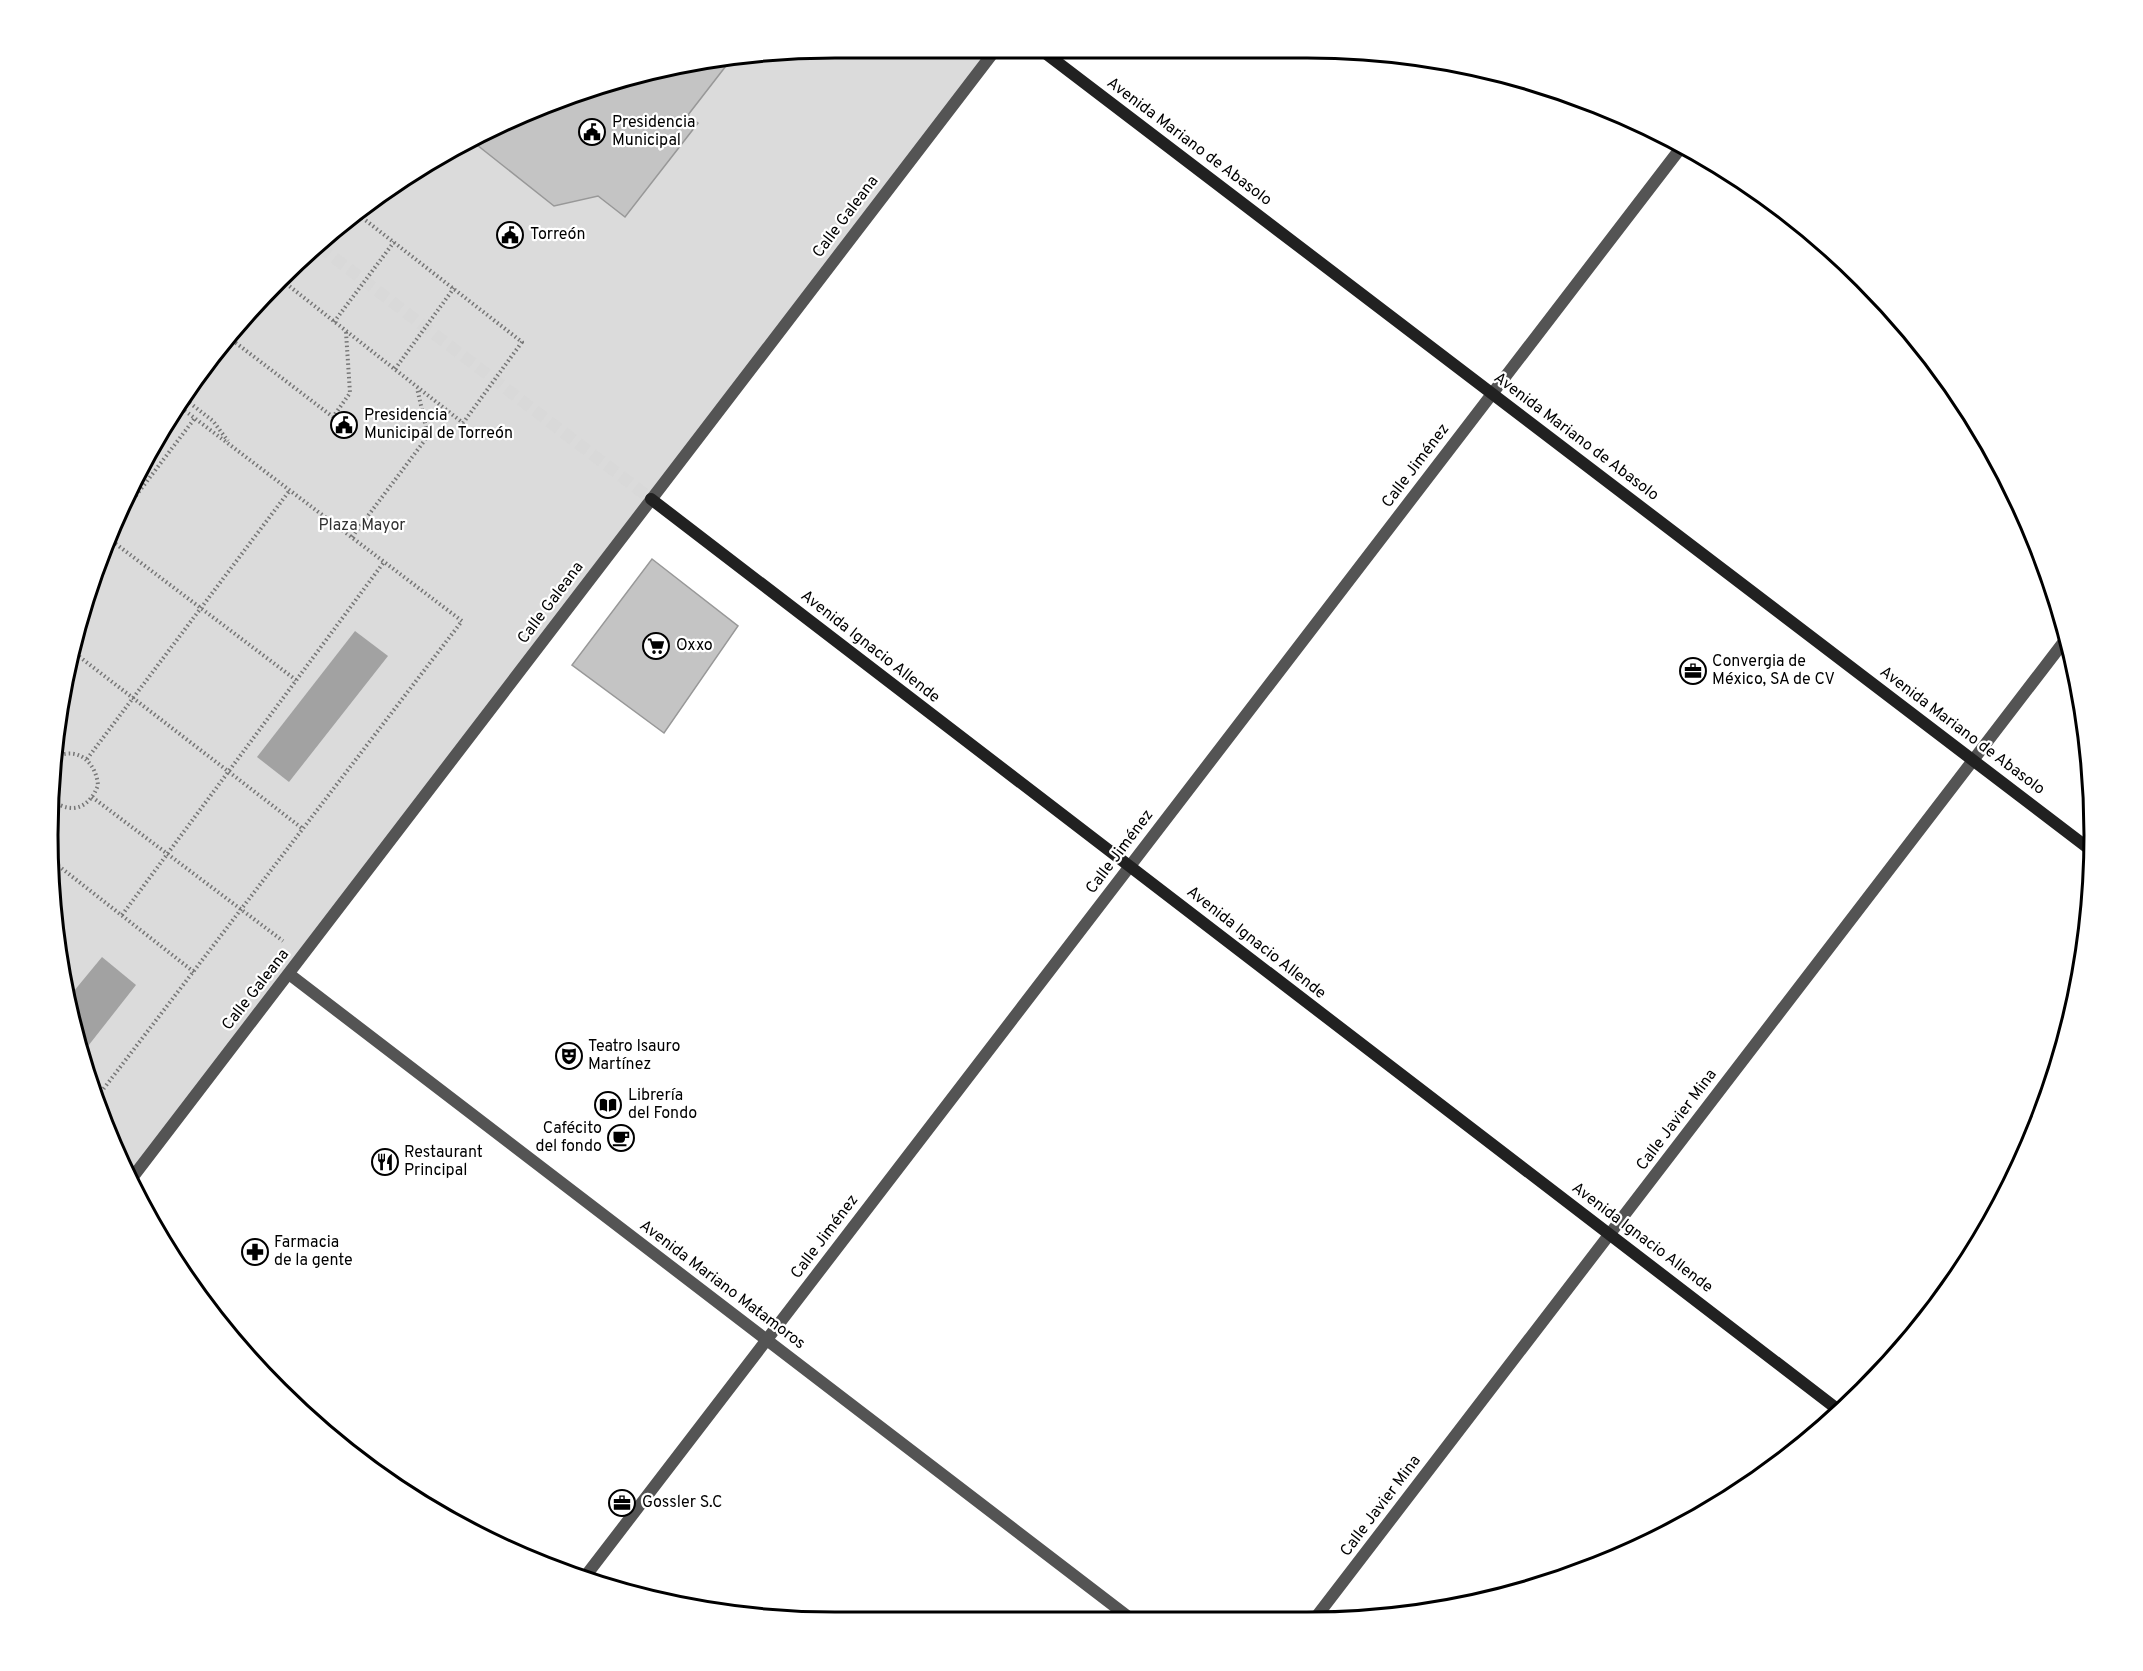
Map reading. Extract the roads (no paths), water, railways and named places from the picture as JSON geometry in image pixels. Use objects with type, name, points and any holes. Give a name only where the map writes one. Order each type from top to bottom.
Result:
[{"type":"street","name":"Calle Galeana","points":[[136,1173],[988,58]]},
{"type":"street","name":"Avenida Mariano de Abasolo","points":[[1052,58],[2084,845]]},
{"type":"street","name":"Calle Jiménez","points":[[589,1572],[1677,153]]},
{"type":"street","name":"Avenida Ignacio Allende","points":[[651,500],[1834,1407]]},
{"type":"street","name":"Calle Javier Mina","points":[[1321,1612],[2061,646]]},
{"type":"street","name":"Avenida Mariano Matamoros","points":[[289,974],[1122,1612]]},
{"type":"tunnel","points":[[324,250],[651,499]]},
{"type":"place","name":"Presidencia Municipal","points":[[592,132]]},
{"type":"place","name":"Torreón","points":[[510,235]]},
{"type":"place","name":"Presidencia Municipal de Torreón","points":[[344,425]]},
{"type":"place","name":"Oxxo","points":[[656,646]]},
{"type":"place","name":"Convergia de México, SA de CV","points":[[1693,671]]},
{"type":"place","name":"Teatro Isauro Martínez","points":[[569,1056]]},
{"type":"place","name":"Librería del Fondo","points":[[608,1105]]},
{"type":"place","name":"Cafécito del fondo","points":[[621,1138]]},
{"type":"place","name":"Restaurant Principal","points":[[385,1162]]},
{"type":"place","name":"Farmacia de la gente","points":[[255,1252]]},
{"type":"place","name":"Gossler S.C","points":[[622,1503]]},
{"type":"park label","name":"Plaza Mayor","points":[[362,526]]}]
